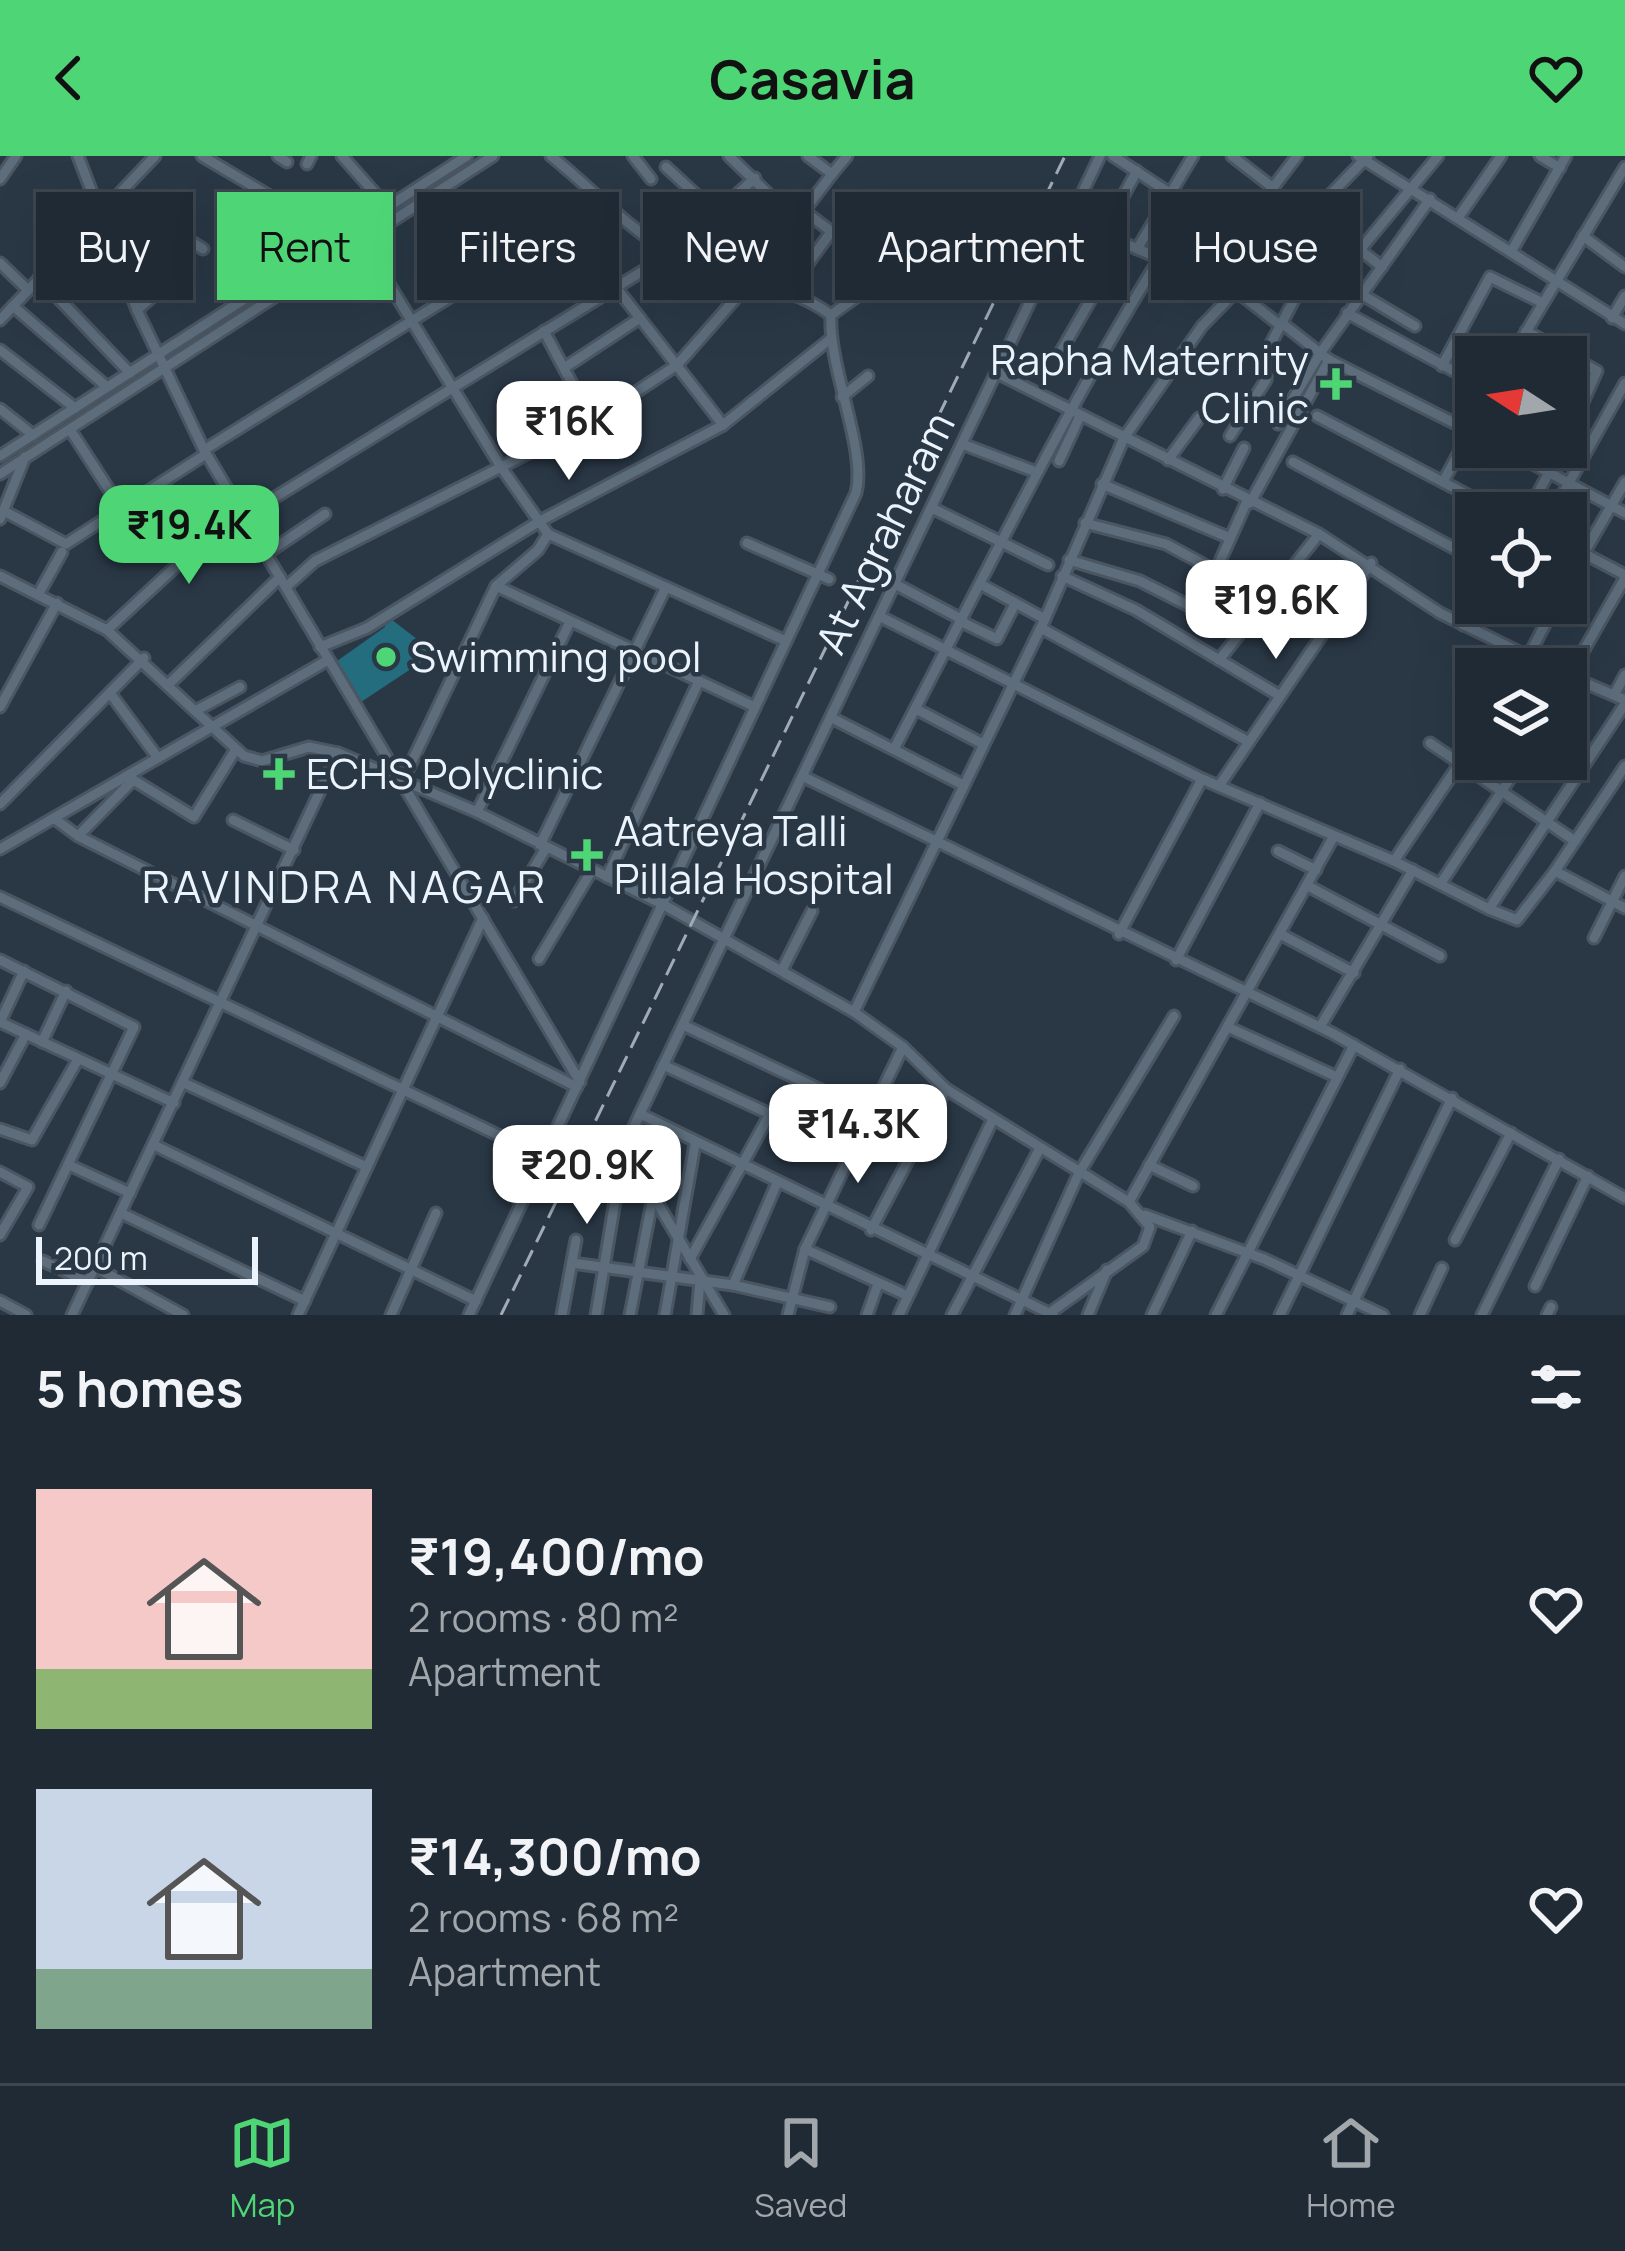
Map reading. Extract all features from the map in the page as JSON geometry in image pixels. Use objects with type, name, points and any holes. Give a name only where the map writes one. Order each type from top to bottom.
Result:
[{"type":"street","points":[[78,156],[92,192]]},
{"type":"street","points":[[130,156],[145,165]]},
{"type":"street","points":[[123,192],[155,156]]},
{"type":"street","points":[[202,156],[263,192]]},
{"type":"street","points":[[342,156],[374,192]]},
{"type":"street","points":[[393,215],[493,156]]},
{"type":"street","points":[[550,156],[596,192]]},
{"type":"street","points":[[633,156],[652,179]]},
{"type":"street","points":[[729,156],[768,192]]},
{"type":"street","points":[[808,156],[832,174]]},
{"type":"street","points":[[835,235],[804,211],[847,156]]},
{"type":"street","name":"At Agraharam","points":[[1083,192],[1100,156]]},
{"type":"street","points":[[1113,156],[1168,192],[1193,156]]},
{"type":"street","points":[[1232,156],[1272,187]]},
{"type":"street","points":[[1268,192],[1297,156]]},
{"type":"street","points":[[1360,249],[1438,156]]},
{"type":"street","points":[[1458,218],[1501,156]]},
{"type":"street","points":[[1540,156],[1560,168]]},
{"type":"street","points":[[1511,252],[1566,156]]},
{"type":"street","points":[[0,179],[12,158]]},
{"type":"street","points":[[393,205],[461,158]]},
{"type":"street","points":[[1333,192],[1363,158],[1625,324]]},
{"type":"street","points":[[666,167],[693,192]]},
{"type":"street","points":[[1523,336],[1625,167]]},
{"type":"street","points":[[1125,192],[1137,171]]},
{"type":"street","points":[[740,192],[755,178]]},
{"type":"street","points":[[1217,568],[1347,313],[1430,199]]},
{"type":"street","points":[[619,211],[643,230]]},
{"type":"street","points":[[1136,249],[1151,222]]},
{"type":"street","points":[[811,259],[831,232]]},
{"type":"street","points":[[1583,236],[1625,267]]},
{"type":"street","points":[[193,243],[203,249]]},
{"type":"street","points":[[1127,246],[1151,255]]},
{"type":"street","points":[[1360,251],[1382,267]]},
{"type":"street","points":[[0,263],[28,289]]},
{"type":"street","points":[[894,749],[1005,542],[1067,410],[1151,274]]},
{"type":"street","points":[[1442,366],[1490,277],[1543,303]]},
{"type":"street","points":[[0,320],[36,281]]},
{"type":"street","points":[[619,291],[723,425]]},
{"type":"street","points":[[393,293],[500,467],[548,534],[786,641]]},
{"type":"street","points":[[1361,293],[1415,326]]},
{"type":"street","points":[[1612,318],[1625,296]]},
{"type":"street","points":[[60,300],[130,373]]},
{"type":"street","points":[[133,300],[205,452],[404,778],[578,1084]]},
{"type":"street","points":[[137,310],[148,300]]},
{"type":"street","points":[[0,456],[249,300]]},
{"type":"street","points":[[0,474],[265,300]]},
{"type":"street","points":[[19,444],[25,458],[2,514],[66,544],[449,300]]},
{"type":"street","points":[[107,630],[240,513],[452,390],[593,300]]},
{"type":"street","points":[[170,683],[283,582],[315,561],[592,422],[676,365],[734,300]]},
{"type":"street","points":[[811,300],[831,315]]},
{"type":"street","points":[[831,315],[852,300]]},
{"type":"street","name":"At Agraharam","points":[[596,1315],[624,1147],[1033,300]]},
{"type":"street","points":[[1060,353],[1091,300]]},
{"type":"street","points":[[854,1012],[1043,624],[1124,438],[1227,300]]},
{"type":"street","points":[[1248,300],[1325,356],[1455,420]]},
{"type":"street","points":[[1230,436],[1267,380],[1268,349],[1295,300]]},
{"type":"street","points":[[13,306],[106,387]]},
{"type":"street","points":[[1347,313],[1455,372]]},
{"type":"street","points":[[469,1315],[786,641],[823,576],[858,482],[830,340],[831,315]]},
{"type":"street","points":[[564,368],[640,318]]},
{"type":"street","points":[[544,331],[592,422]]},
{"type":"street","points":[[1526,331],[1534,336]]},
{"type":"street","points":[[320,646],[367,628],[540,521],[723,425],[830,340]]},
{"type":"street","points":[[0,350],[75,408]]},
{"type":"street","points":[[1279,424],[1325,356]]},
{"type":"street","points":[[1587,366],[1597,371],[1587,390]]},
{"type":"street","points":[[999,374],[1319,534],[1463,625],[1509,648]]},
{"type":"street","points":[[842,398],[868,376]]},
{"type":"street","points":[[1563,492],[1625,383]]},
{"type":"street","points":[[0,409],[34,435]]},
{"type":"street","points":[[1060,461],[1080,416]]},
{"type":"street","points":[[1317,416],[1462,492]]},
{"type":"street","points":[[1168,460],[1199,418]]},
{"type":"street","points":[[71,430],[140,536]]},
{"type":"street","points":[[965,445],[1036,472]]},
{"type":"street","points":[[1223,489],[1244,448]]},
{"type":"street","points":[[1443,482],[1455,461]]},
{"type":"street","points":[[1293,462],[1455,549]]},
{"type":"street","points":[[1542,468],[1625,512]]},
{"type":"street","points":[[1539,492],[1552,468]]},
{"type":"street","points":[[1587,547],[1625,482]]},
{"type":"street","points":[[1102,484],[1230,538]]},
{"type":"street","points":[[934,509],[1048,566]]},
{"type":"street","points":[[266,554],[325,514]]},
{"type":"street","points":[[1085,523],[1166,544],[1266,598]]},
{"type":"street","points":[[404,778],[496,586],[538,550],[548,534]]},
{"type":"street","points":[[1219,660],[1319,534]]},
{"type":"street","points":[[746,543],[823,576]]},
{"type":"street","points":[[38,595],[62,552]]},
{"type":"street","points":[[1586,648],[1625,576],[1587,557]]},
{"type":"street","points":[[1070,560],[1140,581],[1205,614]]},
{"type":"street","points":[[1219,786],[1370,563]]},
{"type":"street","points":[[1062,576],[1136,610],[1280,696]]},
{"type":"street","points":[[2,582],[107,630],[144,658],[236,749],[262,760],[298,748],[338,753],[477,812],[725,937],[854,1012],[903,1047],[946,1089],[1144,1215],[1246,1252],[1382,1315]]},
{"type":"street","points":[[897,585],[997,639],[1016,604]]},
{"type":"street","points":[[982,585],[1249,742]]},
{"type":"street","points":[[496,586],[755,707]]},
{"type":"street","points":[[514,902],[666,587]]},
{"type":"street","points":[[0,707],[57,604]]},
{"type":"street","points":[[881,617],[1202,779],[1517,920],[1557,872],[1625,766]]},
{"type":"street","points":[[477,812],[570,622]]},
{"type":"street","points":[[0,804],[144,658]]},
{"type":"street","points":[[0,849],[328,660]]},
{"type":"street","points":[[1490,909],[1621,699],[1625,674]]},
{"type":"street","points":[[607,877],[699,681]]},
{"type":"street","points":[[1587,683],[1621,699]]},
{"type":"street","points":[[197,710],[240,687]]},
{"type":"street","points":[[110,693],[158,758]]},
{"type":"street","points":[[916,709],[983,744]]},
{"type":"street","points":[[832,718],[963,785]]},
{"type":"street","points":[[1430,743],[1455,759]]},
{"type":"street","points":[[130,778],[194,817],[236,749]]},
{"type":"street","points":[[72,1315],[338,753]]},
{"type":"street","points":[[1394,861],[1455,770]]},
{"type":"street","points":[[804,777],[1119,934],[1320,1027],[1625,1198]]},
{"type":"street","points":[[78,836],[130,778]]},
{"type":"street","points":[[1119,934],[1202,779]]},
{"type":"street","points":[[1487,780],[1575,842]]},
{"type":"street","points":[[1441,883],[1509,780]]},
{"type":"street","points":[[1176,960],[1260,803]]},
{"type":"street","points":[[55,819],[78,836],[437,1020],[578,1084]]},
{"type":"street","points":[[232,820],[295,850]]},
{"type":"street","points":[[1129,1202],[1334,836]]},
{"type":"street","points":[[1278,851],[1316,870]]},
{"type":"street","points":[[539,959],[592,870]]},
{"type":"street","points":[[1320,1027],[1413,870]]},
{"type":"street","points":[[1557,872],[1625,908]]},
{"type":"street","points":[[1594,938],[1625,876]]},
{"type":"street","points":[[1308,886],[1440,956]]},
{"type":"street","points":[[0,897],[219,1006],[544,1157]]},
{"type":"street","points":[[782,970],[812,910]]},
{"type":"street","points":[[298,1315],[484,918]]},
{"type":"street","points":[[1282,935],[1354,973]]},
{"type":"street","points":[[0,960],[133,1023],[132,1036],[39,1226]]},
{"type":"street","points":[[24,971],[0,1022],[174,1103]]},
{"type":"street","points":[[42,1042],[66,991]]},
{"type":"street","points":[[1015,1315],[1079,1174],[1174,1016]]},
{"type":"street","points":[[683,1025],[870,1113]]},
{"type":"street","points":[[1230,1028],[1337,1077]]},
{"type":"street","points":[[0,1082],[26,1034]]},
{"type":"street","points":[[1216,1315],[1354,1045]]},
{"type":"street","points":[[788,1315],[805,1249],[903,1047]]},
{"type":"street","points":[[0,1129],[32,1140],[77,1061]]},
{"type":"street","points":[[664,1066],[818,1136]]},
{"type":"street","points":[[1280,1315],[1400,1069]]},
{"type":"street","points":[[184,1083],[368,1167]]},
{"type":"street","points":[[871,1230],[946,1089]]},
{"type":"street","points":[[1347,1315],[1452,1098]]},
{"type":"street","points":[[640,1114],[824,1208],[1049,1314],[1143,1246],[1150,1227],[1144,1215]]},
{"type":"street","points":[[690,1259],[770,1114]]},
{"type":"street","points":[[898,1315],[924,1252],[992,1121]]},
{"type":"street","points":[[1455,1240],[1511,1133]]},
{"type":"street","points":[[665,1315],[675,1235],[695,1144]]},
{"type":"street","points":[[154,1145],[476,1301]]},
{"type":"street","points":[[624,1147],[724,1315]]},
{"type":"street","points":[[952,1315],[1039,1150]]},
{"type":"street","points":[[1482,1315],[1559,1159]]},
{"type":"street","points":[[69,1165],[130,1193]]},
{"type":"street","points":[[1149,1166],[1193,1186]]},
{"type":"street","points":[[0,1172],[28,1187],[0,1234]]},
{"type":"street","points":[[1535,1286],[1588,1176]]},
{"type":"street","points":[[733,1285],[777,1183]]},
{"type":"street","points":[[630,1315],[653,1197]]},
{"type":"street","points":[[121,1213],[305,1301]]},
{"type":"street","points":[[391,1315],[436,1213]]},
{"type":"street","points":[[1152,1315],[1192,1231]]},
{"type":"street","points":[[562,1315],[576,1240]]},
{"type":"street","points":[[805,1249],[906,1295]]},
{"type":"street","points":[[43,1261],[88,1282]]},
{"type":"street","points":[[572,1263],[733,1285],[830,1307]]},
{"type":"street","points":[[95,1268],[183,1315]]},
{"type":"street","points":[[1420,1315],[1442,1268]]},
{"type":"street","points":[[1088,1315],[1107,1270]]},
{"type":"street","points":[[697,1315],[700,1281]]},
{"type":"street","points":[[867,1315],[878,1283]]},
{"type":"street","points":[[0,1301],[26,1315]]},
{"type":"water","name":"Swimming pool","points":[[387,616],[435,653],[361,702],[337,661],[385,627]]},
{"type":"railway","points":[[501,1315],[1065,156]]},
{"type":"place","name":"Rapha Maternity Clinic","points":[[1336,384]]},
{"type":"place","name":"Swimming pool","points":[[386,657]]},
{"type":"place","name":"ECHS Polyclinic","points":[[279,774]]},
{"type":"place","name":"Aatreya Talli Pillala Hospital","points":[[587,855]]},
{"type":"district","name":"RAVINDRA NAGAR","points":[[345,887]]}]
